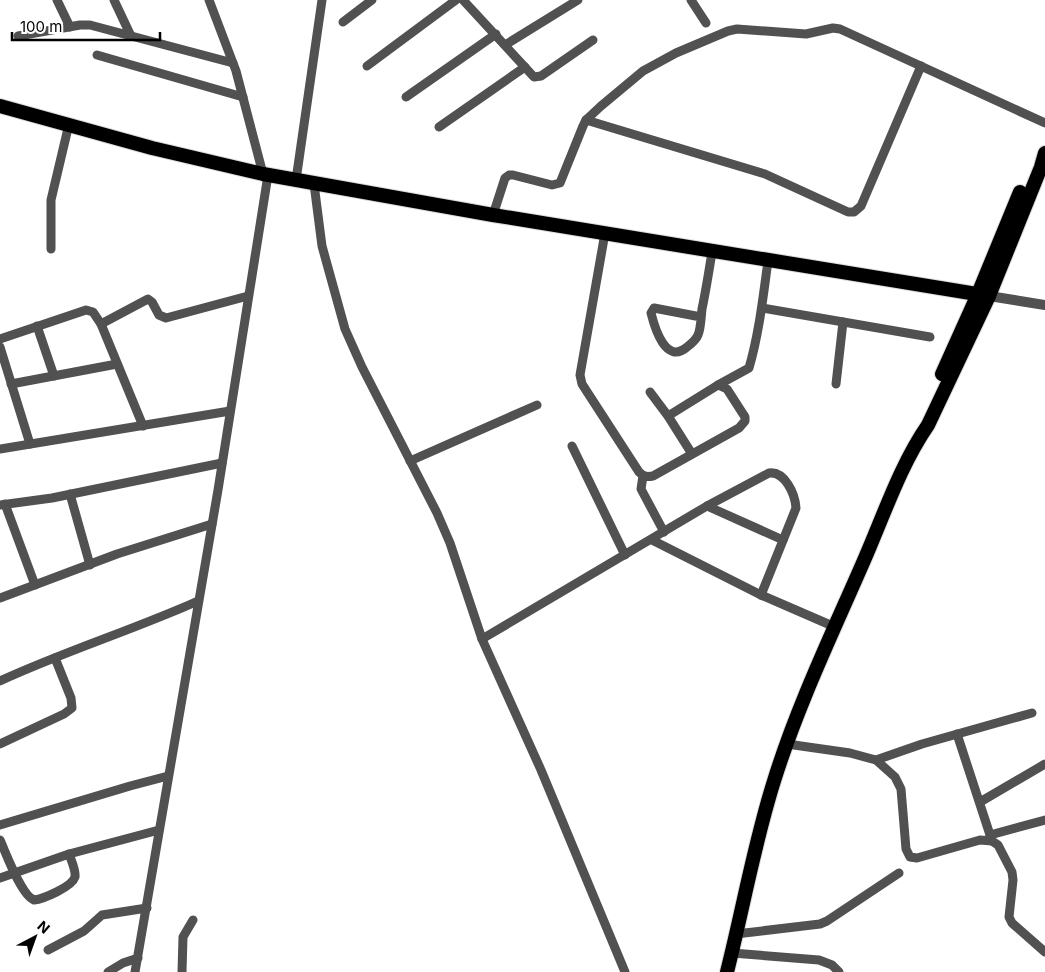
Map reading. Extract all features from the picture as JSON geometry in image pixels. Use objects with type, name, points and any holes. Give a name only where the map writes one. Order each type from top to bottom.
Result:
[{"type":"highway","points":[[0,106],[170,152],[266,175],[712,252],[984,295]]},
{"type":"highway","points":[[984,295],[1033,162],[1045,144]]},
{"type":"highway","points":[[727,972],[762,822],[774,781],[800,708],[917,442],[920,421],[984,295],[1041,167],[1045,152]]},
{"type":"street","points":[[57,0],[70,27]]},
{"type":"street","points":[[114,0],[130,34]]},
{"type":"street","points":[[135,972],[212,524],[266,175],[233,63],[209,0]]},
{"type":"street","points":[[296,180],[322,0]]},
{"type":"street","points":[[343,22],[372,0]]},
{"type":"street","points":[[367,66],[456,0]]},
{"type":"street","points":[[463,0],[534,77],[541,76],[593,40]]},
{"type":"street","points":[[506,45],[578,0]]},
{"type":"street","points":[[690,0],[706,23]]},
{"type":"street","points":[[18,36],[90,25],[130,34],[233,63]]},
{"type":"street","points":[[493,215],[502,184],[509,175],[552,185],[560,183],[586,120],[643,71],[676,53],[728,31],[806,34],[833,28],[840,29],[1045,123]]},
{"type":"street","points":[[406,97],[496,34]]},
{"type":"street","points":[[97,55],[243,97]]},
{"type":"street","points":[[586,120],[752,169],[848,212],[854,212],[861,206],[921,66]]},
{"type":"street","points":[[439,127],[525,67]]},
{"type":"street","points":[[51,249],[51,200],[68,124]]},
{"type":"street","points":[[314,184],[322,246],[345,329],[450,543],[482,639],[541,770],[625,972]]},
{"type":"street","points":[[605,233],[580,376],[582,384],[643,476],[640,489],[664,532]]},
{"type":"street","points":[[701,317],[654,308],[651,313],[664,345],[673,352],[682,351],[694,341],[698,336],[712,252]]},
{"type":"street","points":[[668,416],[748,368],[754,351],[768,261]]},
{"type":"street","points":[[984,295],[1045,305]]},
{"type":"street","points":[[101,324],[148,299],[152,302],[159,316],[166,318],[248,296]]},
{"type":"street","points":[[762,308],[930,336]]},
{"type":"street","points":[[0,340],[86,310],[93,312],[101,324],[143,426]]},
{"type":"street","points":[[836,384],[843,322]]},
{"type":"street","points":[[37,326],[54,376]]},
{"type":"street","points":[[0,346],[30,444]]},
{"type":"street","points":[[11,384],[117,364]]},
{"type":"street","points":[[643,476],[653,476],[739,428],[745,421],[744,414],[727,389],[718,385]]},
{"type":"street","points":[[650,392],[692,454]]},
{"type":"street","points":[[410,461],[537,405]]},
{"type":"street","points":[[0,449],[230,411]]},
{"type":"street","points":[[572,446],[625,555]]},
{"type":"street","points":[[36,585],[3,505],[70,494],[222,463]]},
{"type":"street","points":[[482,639],[707,506],[769,473],[778,474],[785,480],[796,502],[796,508],[761,595]]},
{"type":"street","points":[[70,494],[90,565]]},
{"type":"street","points":[[707,506],[783,540]]},
{"type":"street","points":[[0,598],[212,524]]},
{"type":"street","points":[[652,540],[761,595],[835,627]]},
{"type":"street","points":[[0,681],[171,614],[198,601]]},
{"type":"street","points":[[0,744],[64,714],[72,708],[71,698],[55,658]]},
{"type":"street","points":[[876,760],[957,734],[1032,713]]},
{"type":"street","points":[[957,734],[991,838],[998,845],[1012,872],[1013,880],[1009,917],[1022,932],[1045,952]]},
{"type":"street","points":[[787,744],[850,753],[876,760],[895,777],[901,789],[906,849],[910,857],[917,858],[991,838],[1045,820]]},
{"type":"street","points":[[980,802],[1045,764]]},
{"type":"street","points":[[0,826],[168,776]]},
{"type":"street","points":[[0,878],[69,854],[159,830]]},
{"type":"street","points":[[0,840],[14,873],[28,896],[37,900],[64,888],[73,881],[75,873],[69,854]]},
{"type":"street","points":[[736,934],[820,924],[828,921],[899,873]]},
{"type":"street","points":[[48,950],[84,931],[102,915],[147,908]]},
{"type":"street","points":[[182,972],[184,937],[193,920]]},
{"type":"street","points":[[732,953],[792,957],[826,962],[832,965],[838,972]]},
{"type":"street","points":[[108,972],[123,963],[138,958]]}]
